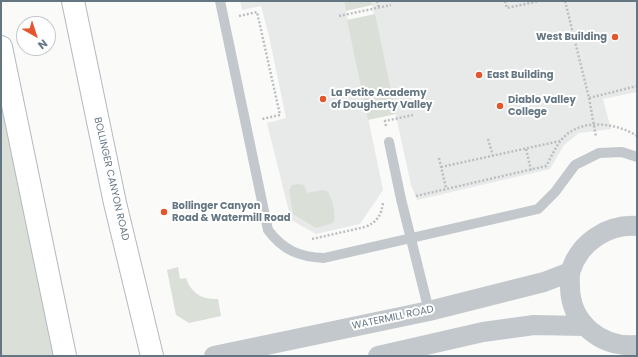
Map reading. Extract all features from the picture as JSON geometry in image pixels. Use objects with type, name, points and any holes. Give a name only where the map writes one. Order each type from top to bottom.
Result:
[{"type":"main road","name":"BOLLINGER CANYON ROAD","points":[[73,1],[115,203],[152,356]]},
{"type":"main road","points":[[1,47],[65,356]]},
{"type":"street","points":[[637,226],[620,226],[593,238],[582,249],[570,272],[570,291],[573,306],[584,326],[602,339],[615,344],[637,345]]},
{"type":"street","name":"WATERMILL ROAD","points":[[214,356],[430,310],[544,282],[570,272]]},
{"type":"street","points":[[378,356],[498,330],[534,325],[584,326]]},
{"type":"lane","points":[[220,1],[268,230],[274,239],[288,250],[311,258],[324,258],[538,209],[555,192],[575,165],[600,154],[622,152],[637,157]]},
{"type":"lane","points":[[389,142],[410,238],[430,310]]},
{"type":"path","points":[[377,1],[379,8]]},
{"type":"path","points":[[505,1],[507,8],[539,1]]},
{"type":"path","points":[[565,1],[589,98],[600,154]]},
{"type":"path","points":[[339,16],[391,5]]},
{"type":"path","points":[[236,10],[238,16],[257,12],[280,115],[261,119],[263,125]]},
{"type":"path","points":[[589,98],[637,86]]},
{"type":"path","points":[[389,142],[385,121],[412,115]]},
{"type":"path","points":[[416,196],[546,166],[561,141],[571,130],[578,127],[594,125],[614,126],[637,136]]},
{"type":"path","points":[[488,140],[493,156]]},
{"type":"path","points":[[441,167],[561,141]]},
{"type":"path","points":[[526,148],[531,170]]},
{"type":"path","points":[[438,158],[446,188]]},
{"type":"path","points":[[308,240],[365,227],[372,224],[382,212],[383,203]]},
{"type":"shaded area","name":"La Petite Academy of Dougherty Valley","points":[[240,1],[344,1],[383,190],[360,224],[316,234],[291,220],[267,123],[286,118],[269,36],[261,6],[242,10]]},
{"type":"shaded area","points":[[344,1],[371,1],[372,5],[346,11]]},
{"type":"shaded area","name":"Diablo Valley College","points":[[371,1],[637,1],[637,92],[603,99],[611,129],[579,133],[564,145],[550,169],[417,200],[411,185]]},
{"type":"shaded area","points":[[375,14],[396,114],[368,120],[347,20]]},
{"type":"shaded area","points":[[1,47],[68,356],[1,356]]},
{"type":"shaded area","points":[[292,185],[304,185],[307,193],[322,190],[327,191],[331,198],[333,207],[333,223],[316,228],[293,214],[289,190]]},
{"type":"shaded area","points":[[178,267],[180,279],[186,278],[194,292],[202,297],[218,299],[221,316],[189,323],[176,315],[167,270]]},
{"type":"place","name":"West Building","points":[[615,37]]},
{"type":"place","name":"East Building","points":[[479,75]]},
{"type":"place","name":"La Petite Academy of Dougherty Valley","points":[[323,99]]},
{"type":"place","name":"Diablo Valley College","points":[[500,106]]},
{"type":"place","name":"Bollinger Canyon Road & Watermill Road","points":[[164,212]]}]
